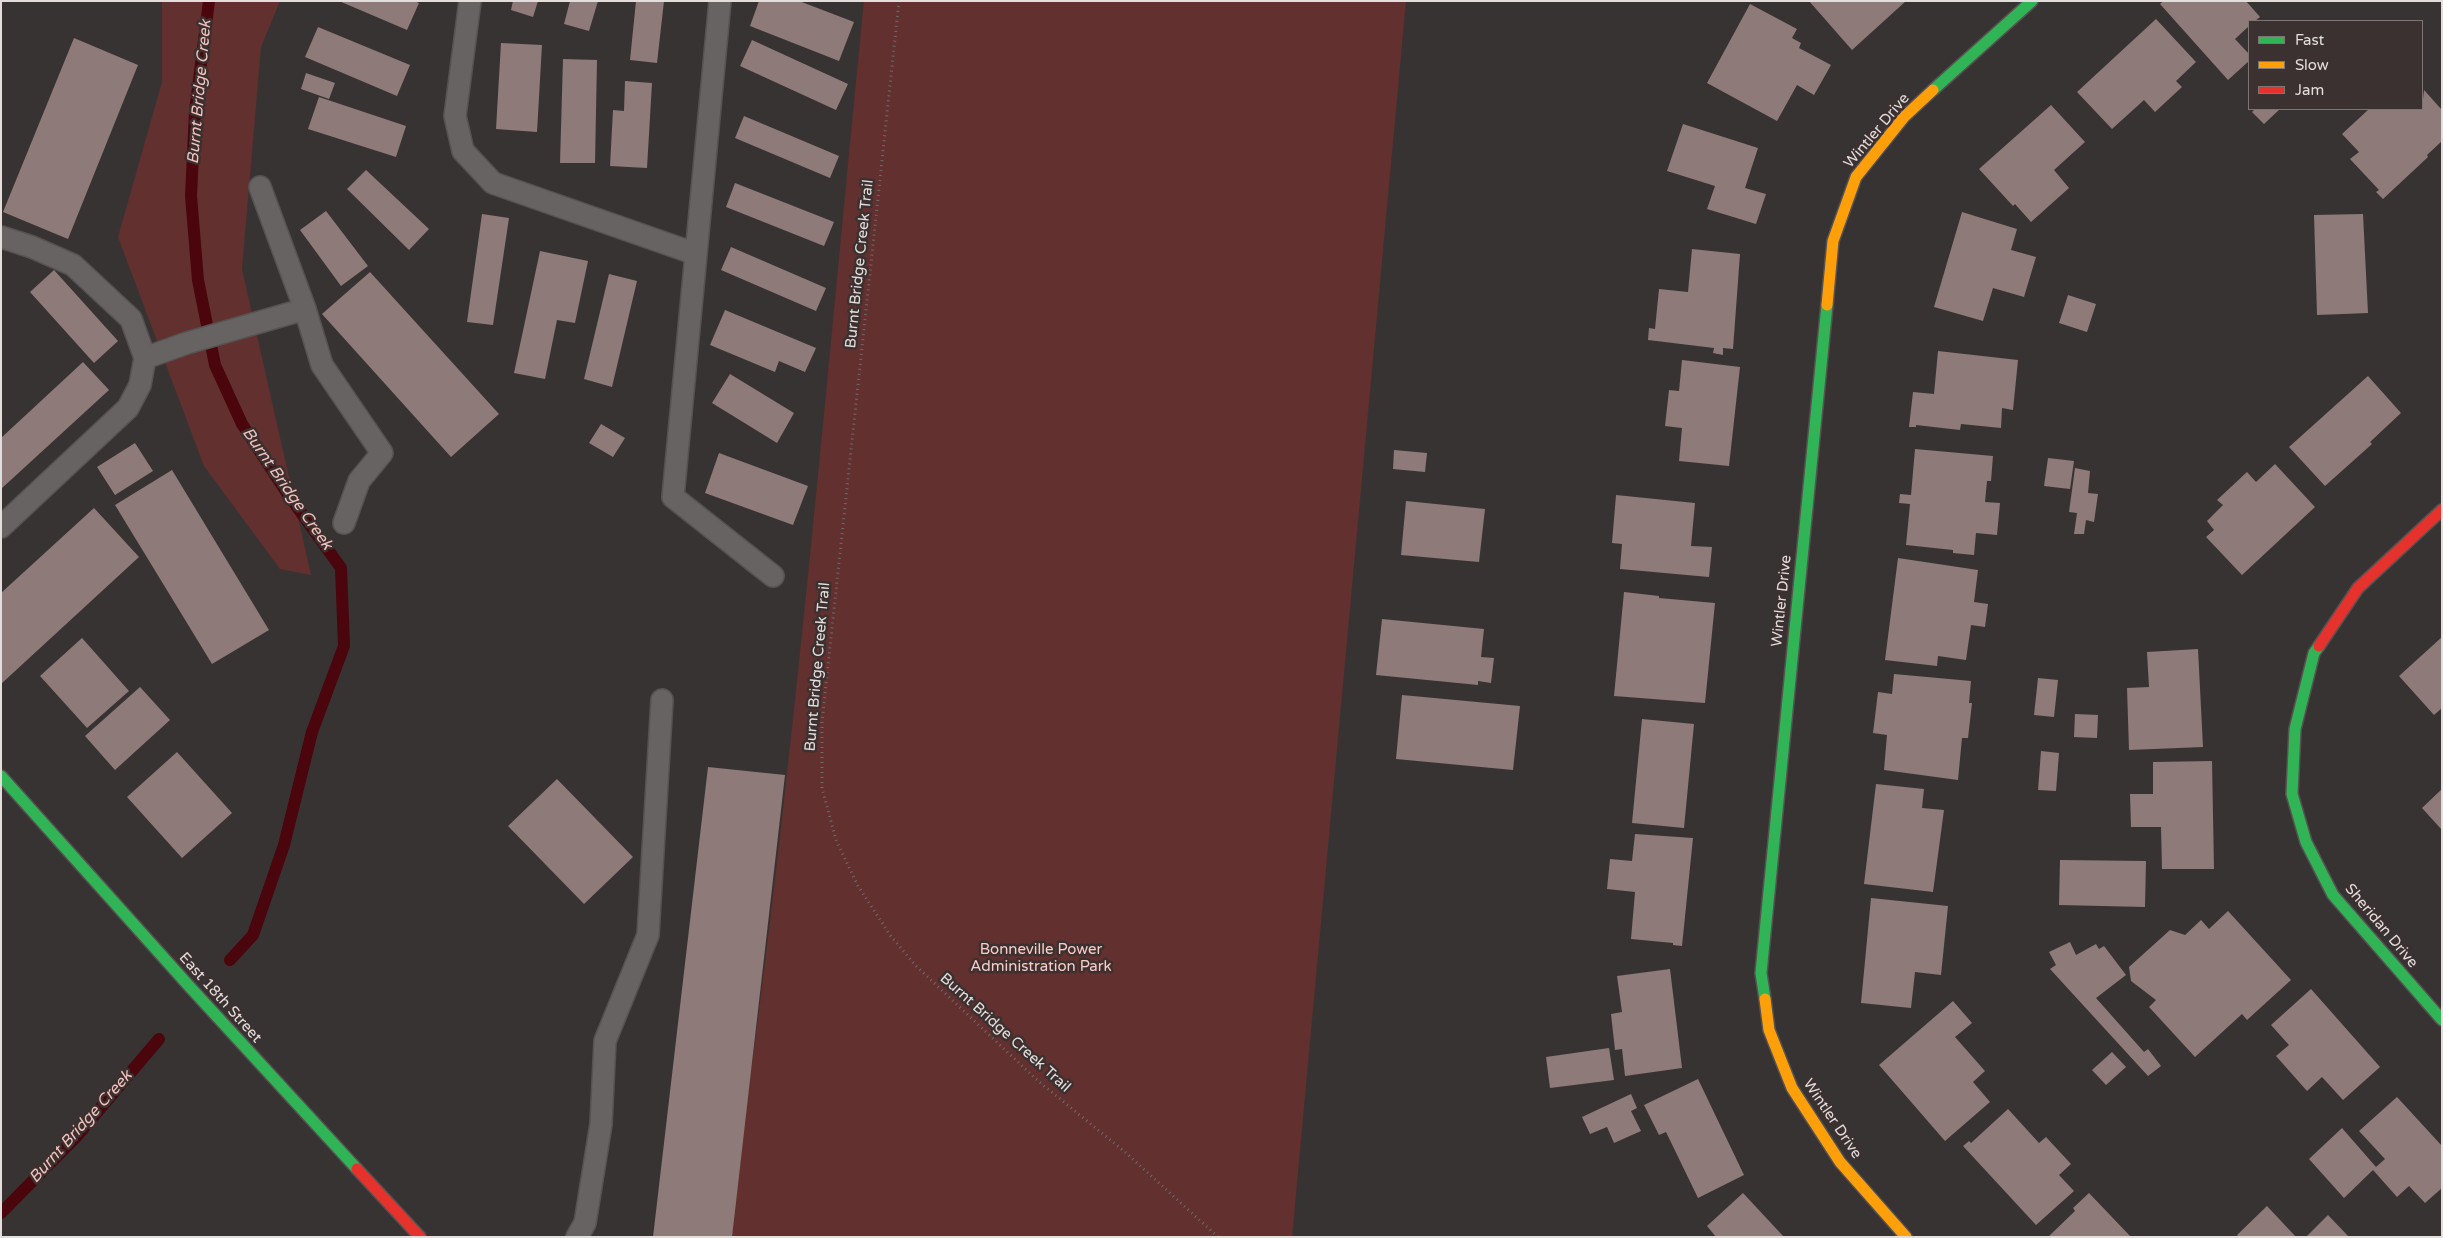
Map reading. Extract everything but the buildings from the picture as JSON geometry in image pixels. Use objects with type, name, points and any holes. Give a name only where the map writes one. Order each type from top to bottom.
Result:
[{"type":"street","name":"Wintler Drive","points":[[1906,1237],[1840,1162],[1792,1088],[1769,1030],[1761,973],[1833,241],[1856,177],[1904,117],[2032,1]]},
{"type":"street","name":"Sheridan Drive","points":[[2442,510],[2358,588],[2314,653],[2295,729],[2292,794],[2306,842],[2333,895],[2442,1020]]},
{"type":"street","name":"East 18th Street","points":[[1,776],[189,986],[420,1237]]},
{"type":"lane","points":[[470,1],[455,116],[463,151],[492,183],[696,254]]},
{"type":"lane","points":[[720,1],[673,497],[773,576]]},
{"type":"lane","points":[[260,187],[305,309],[322,365],[382,453],[359,481],[344,523]]},
{"type":"lane","points":[[1,237],[32,247],[73,264],[131,319],[145,358],[140,384],[128,408],[1,527]]},
{"type":"lane","points":[[145,358],[262,320],[305,309]]},
{"type":"lane","points":[[577,1237],[585,1223],[601,1124],[605,1041],[648,935],[662,700]]},
{"type":"path","name":"Burnt Bridge Creek Trail","points":[[900,1],[822,722],[822,788],[836,840],[858,886],[890,935],[915,965],[1037,1080],[1125,1152],[1218,1237]]},
{"type":"green space","points":[[162,1],[280,1],[261,47],[242,269],[311,575],[280,569],[204,466],[118,237],[162,82]]},
{"type":"green space","name":"Bonneville Power Administration Park","points":[[864,1],[1406,1],[1292,1237],[728,1237],[769,929],[804,620]]},
{"type":"waterway","name":"Burnt Bridge Creek","points":[[209,1],[195,111],[191,196],[198,280],[215,365],[242,424],[287,493],[341,568],[344,646],[312,732],[284,845],[253,935],[230,960]]},
{"type":"waterway","name":"Burnt Bridge Creek","points":[[1,1213],[76,1137],[159,1039]]},
{"type":"traffic: fast","points":[[1933,90],[2032,1]]},
{"type":"traffic: fast","points":[[1765,999],[1761,973],[1827,305]]},
{"type":"traffic: fast","points":[[2319,646],[2314,653],[2295,729],[2292,794],[2306,842],[2333,895],[2442,1020]]},
{"type":"traffic: fast","points":[[1,776],[189,986],[357,1169]]},
{"type":"traffic: slow","points":[[1827,305],[1833,241],[1856,177],[1904,117],[1933,90]]},
{"type":"traffic: slow","points":[[1765,999],[1769,1030],[1792,1088],[1840,1162],[1906,1237]]},
{"type":"traffic: jam","points":[[2319,646],[2358,588],[2442,510]]},
{"type":"traffic: jam","points":[[357,1169],[420,1237]]}]
